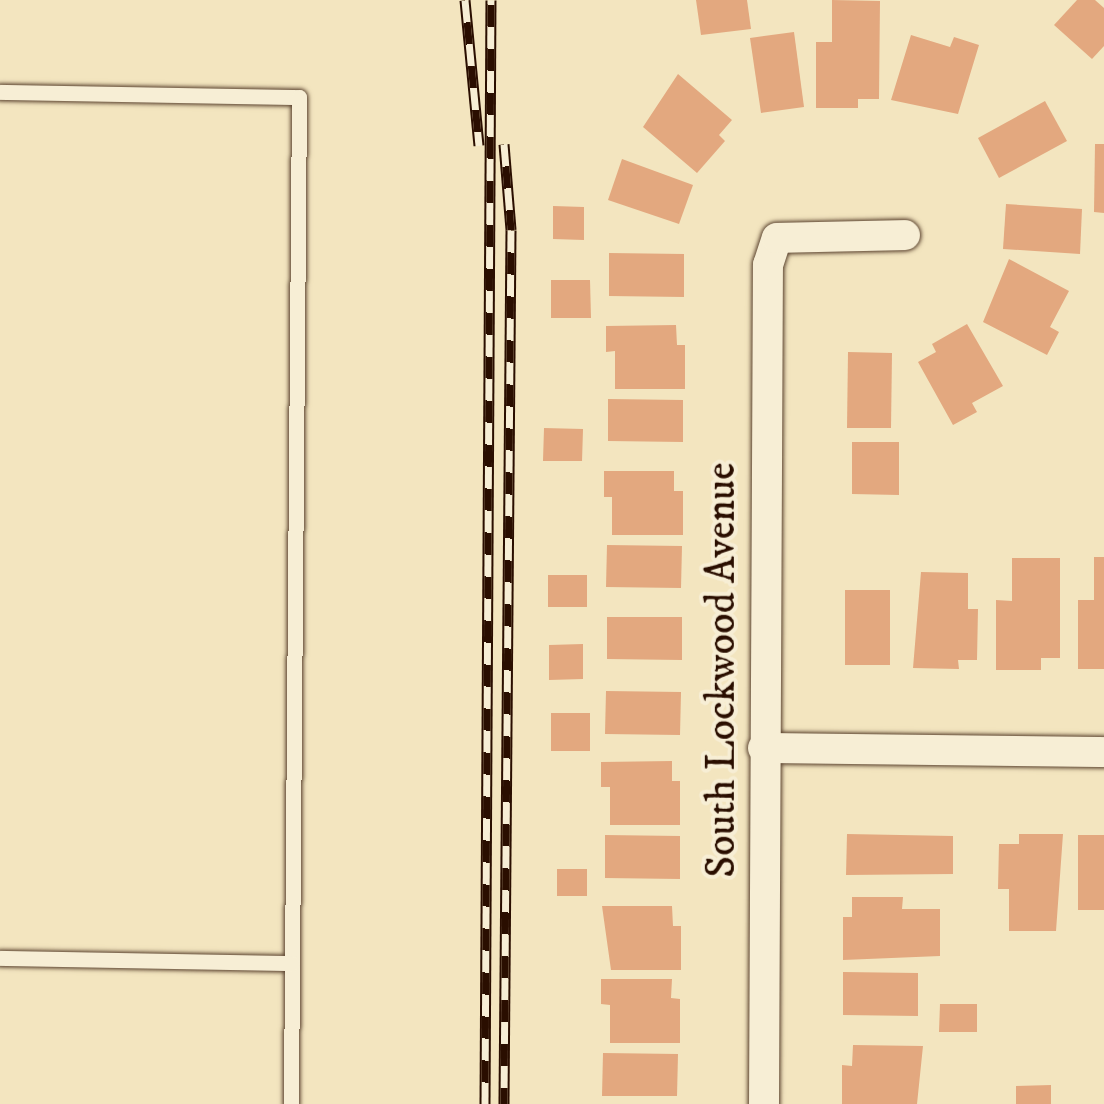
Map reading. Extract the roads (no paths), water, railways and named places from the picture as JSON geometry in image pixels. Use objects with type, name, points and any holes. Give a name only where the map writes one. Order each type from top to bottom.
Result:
[{"type":"street","name":"South Lockwood Avenue","points":[[764,1104],[767,313],[777,238],[904,235]]},
{"type":"street","points":[[763,748],[1104,752]]},
{"type":"lane","points":[[0,92],[299,97],[292,1104]]},
{"type":"lane","points":[[0,958],[292,963]]},
{"type":"railway","points":[[465,0],[479,145]]},
{"type":"railway","points":[[485,1104],[491,0]]},
{"type":"railway","points":[[504,144],[511,230],[504,1104]]}]
